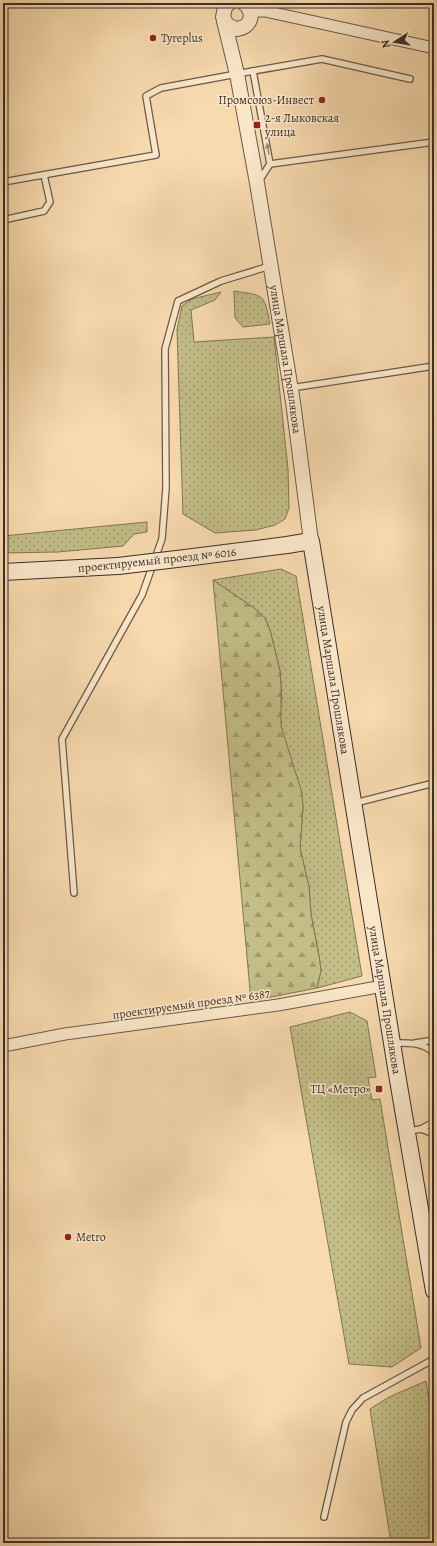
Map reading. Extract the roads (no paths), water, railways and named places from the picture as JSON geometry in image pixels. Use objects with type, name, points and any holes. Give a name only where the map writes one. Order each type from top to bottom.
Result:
[{"type":"main road","name":"проектируемый проезд № 6016","points":[[3,572],[118,566],[310,541]]},
{"type":"main road","name":"улица Маршала Прошлякова","points":[[310,541],[392,1042],[414,1131],[434,1291]]},
{"type":"street","name":"улица Маршала Прошлякова","points":[[226,4],[223,17],[236,71],[257,183],[291,388],[310,541]]},
{"type":"street","name":"улица Маршала Прошлякова","points":[[236,71],[240,36],[250,20],[248,7]]},
{"type":"street","points":[[248,7],[434,48]]},
{"type":"street","points":[[224,21],[231,28],[236,29],[246,26]]},
{"type":"street","name":"проектируемый проезд № 6387","points":[[3,1046],[65,1034],[278,1005],[383,986]]},
{"type":"lane","points":[[3,182],[156,155],[146,96],[161,88],[236,71],[253,71],[322,59],[410,79]]},
{"type":"lane","points":[[253,71],[270,164],[257,183]]},
{"type":"lane","points":[[270,164],[434,142]]},
{"type":"lane","points":[[3,220],[44,211],[50,202],[44,175]]},
{"type":"lane","points":[[74,893],[62,739],[142,595],[162,539],[166,488],[165,349],[178,301],[221,281],[270,266]]},
{"type":"lane","points":[[291,388],[434,366]]},
{"type":"lane","points":[[353,803],[434,783]]},
{"type":"lane","points":[[392,1042],[414,1043],[434,1040]]},
{"type":"lane","points":[[414,1043],[429,1048],[434,1053]]},
{"type":"lane","points":[[414,1131],[434,1122]]},
{"type":"lane","points":[[414,1131],[434,1127]]},
{"type":"lane","points":[[414,1131],[434,1134]]},
{"type":"lane","points":[[324,1517],[346,1422],[352,1410],[363,1398],[379,1388],[434,1360]]},
{"type":"place","name":"Tyreplus","points":[[153,38]]},
{"type":"place","name":"Промсоюз-Инвест","points":[[322,100]]},
{"type":"place","name":"2-я Лыковская улица","points":[[257,125]]},
{"type":"place","name":"ТЦ «Метро»","points":[[379,1089]]},
{"type":"place","name":"Metro","points":[[68,1237]]}]
